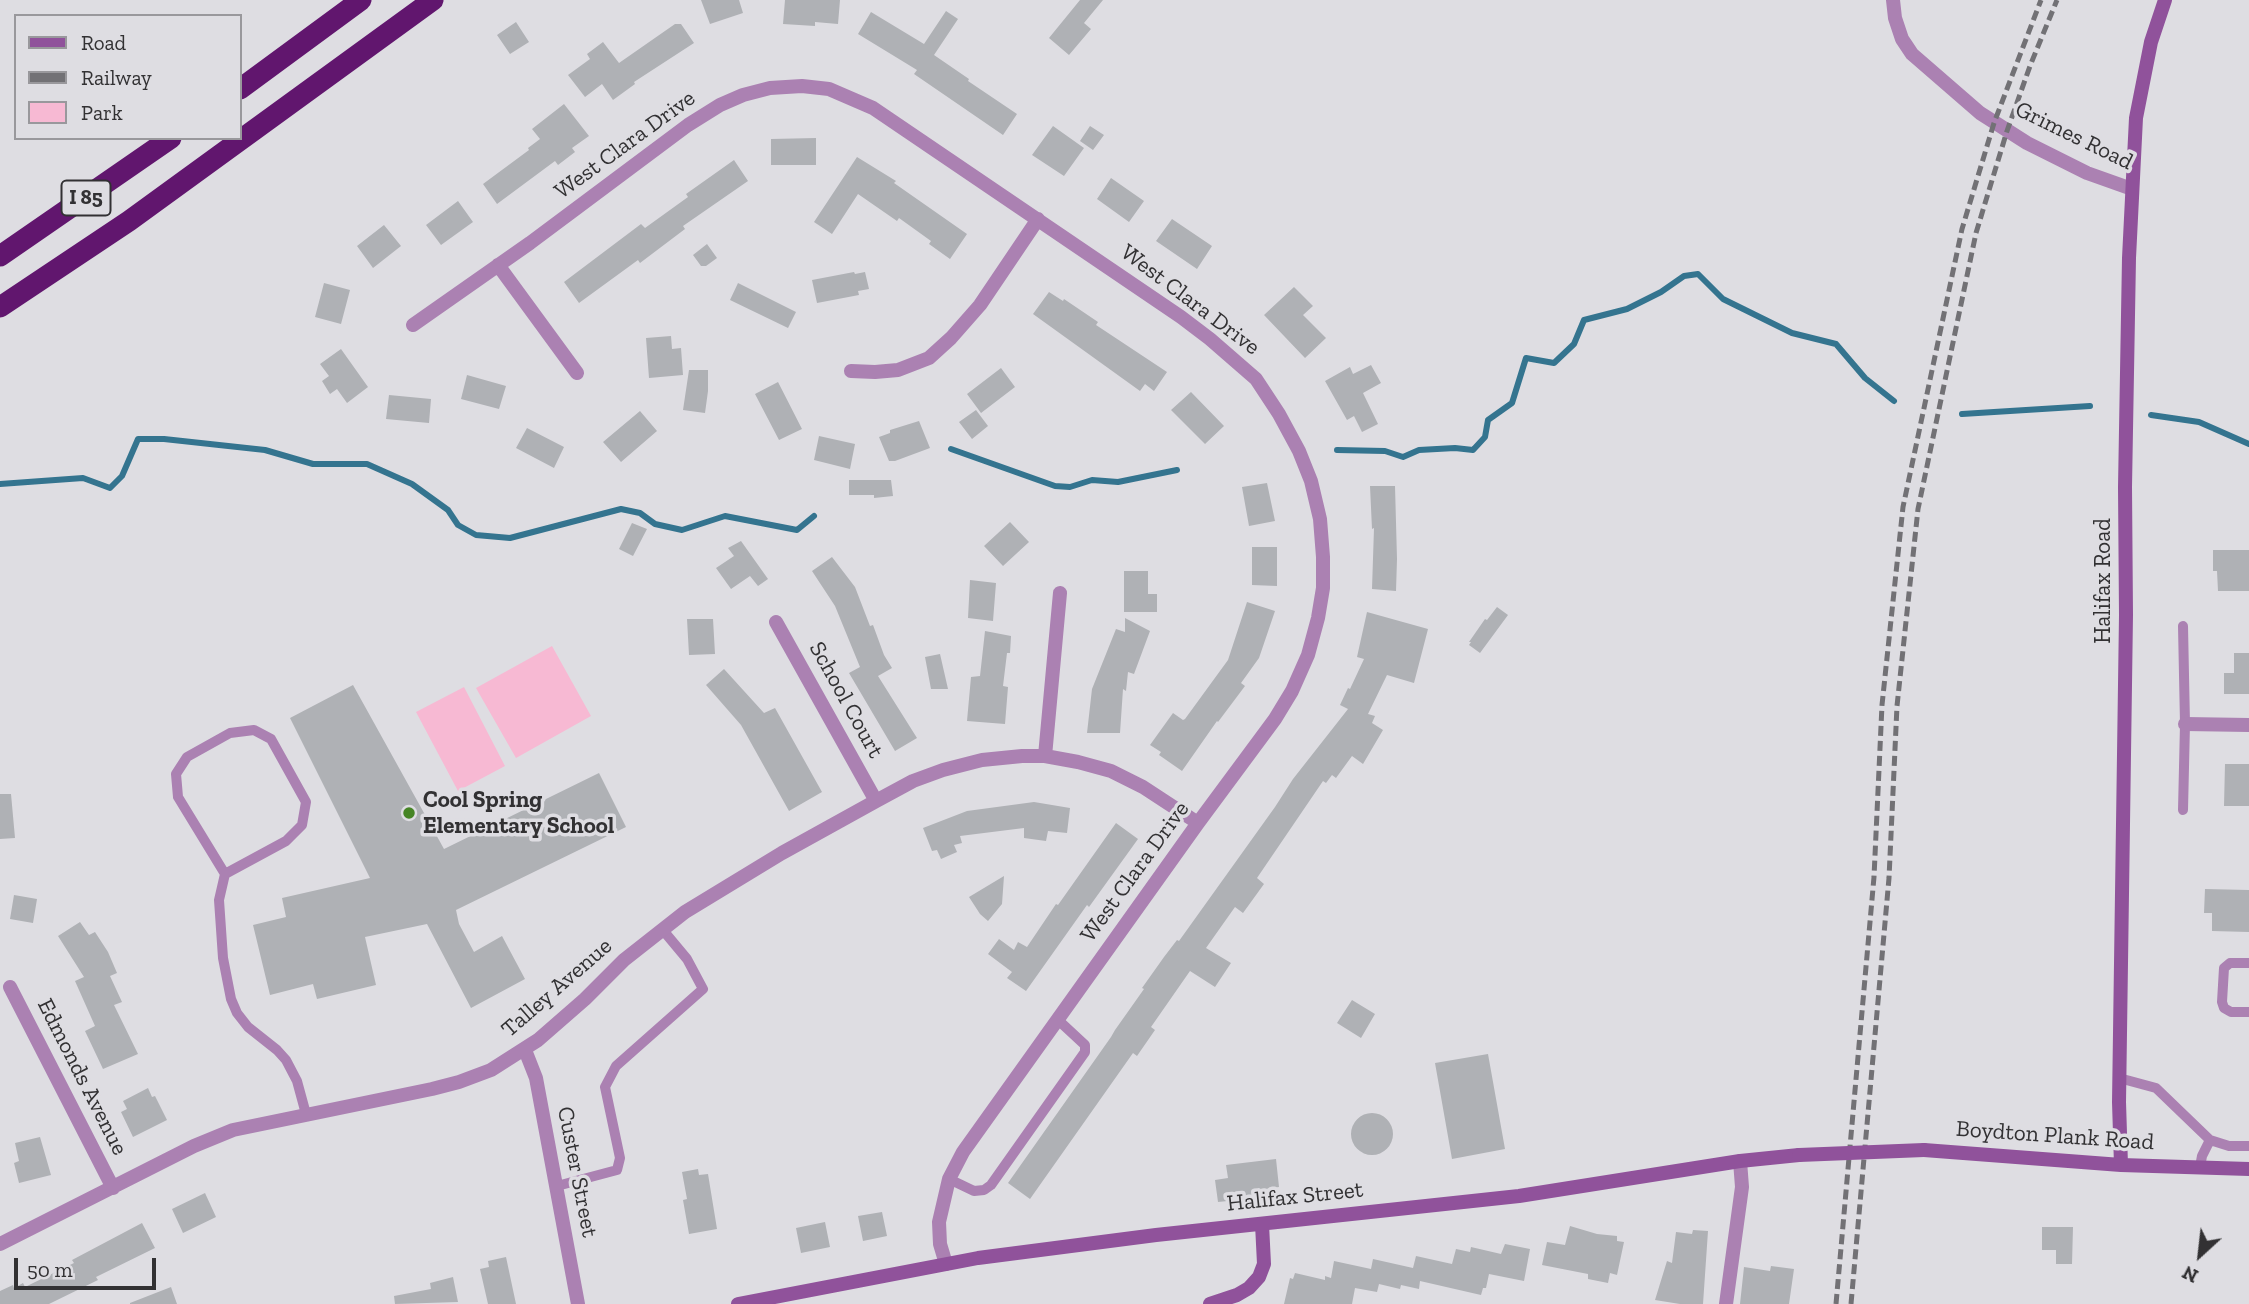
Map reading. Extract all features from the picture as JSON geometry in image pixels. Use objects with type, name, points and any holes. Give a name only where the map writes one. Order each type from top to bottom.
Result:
[{"type":"highway","points":[[242,88],[361,0]]},
{"type":"highway","name":"I 85","points":[[242,139],[433,0]]},
{"type":"highway","name":"I 85","points":[[0,256],[168,140]]},
{"type":"highway","name":"I 85","points":[[0,307],[129,221],[240,140]]},
{"type":"main road","name":"Halifax Road","points":[[2122,1165],[2119,1078],[2126,615],[2125,487],[2132,189],[2136,118],[2142,80],[2165,0]]},
{"type":"main road","name":"Boydton Plank Road","points":[[1859,1153],[1924,1150],[2122,1165],[2249,1169]]},
{"type":"main road","name":"Halifax Street","points":[[738,1304],[1018,1253],[1156,1235],[1519,1196],[1740,1161],[1859,1153]]},
{"type":"main road","points":[[1210,1304],[1237,1295],[1249,1288],[1259,1277],[1264,1264],[1262,1224]]},
{"type":"street","name":"Grimes Road","points":[[1892,0],[1902,39],[1912,54],[1980,113],[2026,143],[2087,173],[2132,189]]},
{"type":"street","name":"West Clara Drive","points":[[413,325],[688,125],[732,100],[769,88],[802,86],[829,89],[873,108],[1181,317],[1256,379],[1279,414],[1299,451],[1311,481],[1320,519],[1323,588],[1308,655],[1292,691],[1275,719],[963,1152],[949,1179],[939,1222],[940,1244],[946,1264]]},
{"type":"street","points":[[851,371],[898,370],[929,358],[980,305],[1038,219]]},
{"type":"street","points":[[498,265],[577,373]]},
{"type":"street","points":[[1045,756],[1060,593]]},
{"type":"street","name":"School Court","points":[[776,622],[876,801]]},
{"type":"street","points":[[2185,724],[2249,724]]},
{"type":"street","name":"Talley Avenue","points":[[0,1244],[194,1146],[233,1130],[458,1083],[491,1070],[525,1050],[585,999],[624,960],[685,912],[782,853],[876,801],[913,781],[943,770],[982,760],[1022,756],[1045,756],[1078,762],[1111,771],[1143,787],[1198,823]]},
{"type":"street","name":"Edmonds Avenue","points":[[10,987],[113,1188]]},
{"type":"street","name":"Custer Street","points":[[525,1050],[536,1078],[578,1304]]},
{"type":"street","points":[[1726,1304],[1742,1187],[1740,1161]]},
{"type":"lane","points":[[2183,626],[2183,810]]},
{"type":"lane","points":[[225,874],[286,841],[302,825],[306,802],[271,739],[254,730],[230,733],[187,757],[176,774],[178,797],[225,874],[219,900],[219,925],[231,999],[237,1013],[248,1027],[286,1060],[297,1082],[306,1114]]},
{"type":"lane","points":[[557,1186],[617,1170],[620,1157],[605,1087],[616,1066],[703,989],[687,959],[662,929]]},
{"type":"lane","points":[[2249,963],[2230,963],[2224,968],[2222,1002],[2224,1008],[2231,1012],[2249,1012]]},
{"type":"lane","points":[[949,1179],[975,1191],[984,1190],[991,1185],[1085,1052],[1085,1045],[1057,1019]]},
{"type":"lane","points":[[2119,1078],[2156,1088],[2210,1140],[2229,1146],[2249,1146]]},
{"type":"lane","points":[[2200,1167],[2210,1140]]},
{"type":"green space","points":[[552,646],[591,716],[516,758],[476,688]]},
{"type":"green space","points":[[464,687],[505,766],[458,791],[416,712]]},
{"type":"building","points":[[701,0],[739,0],[743,13],[710,24]]},
{"type":"building","points":[[785,0],[840,0],[838,24],[783,24]]},
{"type":"building","points":[[1080,0],[1103,0],[1084,23],[1091,29],[1069,55],[1049,38]]},
{"type":"building","points":[[946,11],[958,19],[934,55],[1017,114],[1003,135],[914,74],[917,70],[858,34],[871,12],[924,44]]},
{"type":"building","points":[[516,22],[529,42],[510,54],[497,35]]},
{"type":"building","points":[[675,24],[681,24],[694,43],[634,82],[635,84],[613,100],[602,84],[585,97],[568,75],[590,59],[587,54],[603,42],[619,63]]},
{"type":"building","points":[[564,104],[589,136],[572,148],[575,152],[558,165],[555,161],[497,204],[483,184],[529,150],[528,148],[540,139],[532,129]]},
{"type":"building","points":[[1053,126],[1084,148],[1064,176],[1032,155]]},
{"type":"building","points":[[1090,126],[1104,135],[1093,150],[1080,141]]},
{"type":"building","points":[[816,138],[816,165],[771,165],[771,139]]},
{"type":"building","points":[[857,157],[896,181],[894,183],[967,234],[950,259],[929,244],[931,241],[899,218],[897,221],[858,194],[832,234],[814,222]]},
{"type":"building","points":[[734,160],[748,181],[683,226],[685,229],[640,263],[638,260],[579,303],[564,282],[641,224],[645,228],[688,197],[686,194]]},
{"type":"building","points":[[1111,178],[1144,201],[1129,222],[1097,199]]},
{"type":"building","points":[[458,201],[473,222],[441,245],[426,225]]},
{"type":"building","points":[[1172,219],[1212,246],[1197,269],[1156,241]]},
{"type":"building","points":[[384,225],[401,246],[373,268],[357,246]]},
{"type":"building","points":[[707,244],[717,258],[706,266],[701,266],[693,255]]},
{"type":"building","points":[[865,272],[869,289],[858,291],[859,295],[817,303],[812,280]]},
{"type":"building","points":[[324,283],[350,290],[341,324],[315,317]]},
{"type":"building","points":[[738,283],[796,312],[788,328],[730,300]]},
{"type":"building","points":[[1294,287],[1313,306],[1303,315],[1326,338],[1305,358],[1264,315]]},
{"type":"building","points":[[1049,292],[1098,322],[1096,325],[1167,372],[1154,391],[1145,384],[1140,391],[1033,314]]},
{"type":"building","points":[[671,336],[672,349],[681,348],[683,375],[649,378],[646,338]]},
{"type":"building","points":[[341,349],[368,387],[347,403],[337,389],[330,394],[322,381],[329,376],[320,364]]},
{"type":"building","points":[[1371,365],[1381,383],[1363,393],[1378,424],[1362,432],[1354,416],[1347,420],[1325,381],[1350,367],[1353,374]]},
{"type":"building","points":[[1001,368],[1015,387],[981,413],[967,394]]},
{"type":"building","points":[[689,370],[708,370],[705,413],[683,410]]},
{"type":"building","points":[[467,375],[506,386],[499,409],[461,399]]},
{"type":"building","points":[[778,382],[802,429],[779,440],[755,394]]},
{"type":"building","points":[[1191,392],[1224,426],[1205,444],[1171,410]]},
{"type":"building","points":[[389,395],[431,399],[429,423],[386,419]]},
{"type":"building","points":[[976,410],[988,426],[972,439],[959,422]]},
{"type":"building","points":[[640,411],[657,431],[621,462],[603,442]]},
{"type":"building","points":[[919,421],[930,448],[889,461],[879,437],[890,433],[890,430]]},
{"type":"building","points":[[527,428],[564,447],[554,468],[516,448]]},
{"type":"building","points":[[819,436],[855,444],[850,469],[814,460]]},
{"type":"building","points":[[849,480],[891,480],[893,496],[874,498],[874,495],[849,495]]},
{"type":"building","points":[[1267,483],[1275,521],[1249,526],[1242,487]]},
{"type":"building","points":[[1370,486],[1395,486],[1396,591],[1372,589],[1374,528],[1372,529]]},
{"type":"building","points":[[1010,522],[1029,542],[1003,566],[984,546]]},
{"type":"building","points":[[632,523],[647,529],[633,556],[619,549]]},
{"type":"building","points":[[741,541],[768,579],[758,586],[750,576],[731,589],[716,568],[734,556],[728,548]]},
{"type":"building","points":[[1252,547],[1277,547],[1277,586],[1252,585]]},
{"type":"building","points":[[2213,550],[2249,550],[2249,591],[2218,591],[2217,571],[2213,571]]},
{"type":"building","points":[[832,557],[855,587],[870,626],[873,625],[892,668],[878,676],[917,738],[895,751],[849,673],[860,667],[835,606],[812,571]]},
{"type":"building","points":[[1124,571],[1148,571],[1148,594],[1157,594],[1157,612],[1124,612]]},
{"type":"building","points":[[970,580],[996,583],[993,621],[968,618]]},
{"type":"building","points":[[1247,602],[1275,611],[1259,658],[1241,683],[1245,686],[1182,771],[1150,745],[1173,713],[1185,719],[1228,660]]},
{"type":"building","points":[[1497,607],[1508,615],[1480,653],[1469,645],[1469,642]]},
{"type":"building","points":[[1367,612],[1428,629],[1414,683],[1387,675],[1368,714],[1375,716],[1372,723],[1383,730],[1363,764],[1352,756],[1336,778],[1332,775],[1326,783],[1323,781],[1257,878],[1264,884],[1243,913],[1235,907],[1206,948],[1231,963],[1215,987],[1190,971],[1151,1027],[1155,1030],[1137,1056],[1133,1053],[1030,1199],[1008,1183],[1164,957],[1177,940],[1179,941],[1293,779],[1348,709],[1340,705],[1364,659],[1357,657]]},
{"type":"building","points":[[1125,618],[1150,631],[1134,674],[1128,672],[1126,691],[1123,689],[1120,733],[1087,733],[1092,689],[1116,629],[1125,632]]},
{"type":"building","points":[[687,619],[713,619],[715,654],[689,655]]},
{"type":"building","points":[[985,631],[1011,636],[1003,686],[1008,687],[1005,724],[967,721],[971,677],[980,676]]},
{"type":"building","points":[[2234,653],[2249,653],[2249,694],[2224,694],[2224,673],[2234,673]]},
{"type":"building","points":[[940,654],[948,689],[931,689],[925,657]]},
{"type":"building","points":[[724,669],[764,713],[775,708],[822,792],[789,811],[741,725],[706,685]]},
{"type":"building","points":[[353,685],[444,849],[599,773],[626,827],[456,910],[459,924],[474,952],[502,936],[525,979],[471,1008],[427,924],[365,937],[376,985],[317,999],[313,984],[270,995],[253,925],[286,917],[282,898],[370,878],[290,718]]},
{"type":"building","points":[[2225,764],[2249,764],[2249,806],[2224,806]]},
{"type":"building","points":[[0,794],[11,794],[15,838],[0,839]]},
{"type":"building","points":[[1034,802],[1070,808],[1067,833],[1048,831],[1046,841],[1024,838],[1024,828],[960,836],[962,843],[954,845],[957,852],[941,859],[937,850],[932,851],[923,828],[967,811]]},
{"type":"building","points":[[1116,823],[1138,839],[1026,991],[1007,978],[1012,972],[988,954],[999,939],[1014,950],[1018,942],[1027,947]]},
{"type":"building","points":[[1004,876],[1002,904],[988,921],[969,897]]},
{"type":"building","points":[[2205,889],[2249,890],[2249,932],[2212,931],[2212,913],[2204,913]]},
{"type":"building","points":[[14,895],[37,899],[33,923],[10,919]]},
{"type":"building","points":[[80,922],[89,935],[95,932],[108,952],[117,973],[110,976],[122,1002],[114,1005],[138,1054],[103,1069],[85,1031],[95,1026],[75,981],[84,977],[58,936]]},
{"type":"building","points":[[1352,1000],[1375,1014],[1361,1038],[1337,1023]]},
{"type":"building","points":[[1488,1054],[1505,1149],[1452,1159],[1435,1063]]},
{"type":"building","points":[[148,1088],[167,1120],[133,1137],[121,1112],[127,1109],[123,1101]]},
{"type":"building","points":[[1372,1113],[1387,1119],[1393,1134],[1387,1149],[1372,1155],[1357,1149],[1351,1134],[1357,1119]]},
{"type":"building","points":[[40,1137],[51,1175],[19,1183],[14,1163],[19,1161],[15,1143]]},
{"type":"building","points":[[1276,1159],[1279,1187],[1266,1189],[1267,1197],[1218,1202],[1215,1180],[1228,1178],[1226,1165]]},
{"type":"building","points":[[698,1169],[699,1175],[708,1174],[717,1229],[689,1234],[683,1200],[687,1199],[682,1172]]},
{"type":"building","points":[[205,1193],[216,1217],[183,1233],[172,1209]]},
{"type":"building","points":[[882,1212],[887,1236],[863,1241],[858,1216]]},
{"type":"building","points":[[825,1222],[830,1247],[801,1253],[796,1228]]},
{"type":"building","points":[[142,1223],[155,1248],[49,1304],[0,1304],[0,1291],[23,1283],[25,1287],[74,1263],[72,1260]]},
{"type":"building","points":[[1570,1226],[1597,1234],[1617,1236],[1617,1241],[1624,1242],[1617,1275],[1610,1273],[1608,1283],[1588,1279],[1588,1274],[1542,1265],[1547,1242],[1565,1245]]},
{"type":"building","points":[[2042,1227],[2073,1227],[2072,1264],[2056,1264],[2056,1250],[2042,1250]]},
{"type":"building","points":[[1693,1230],[1708,1231],[1703,1304],[1655,1300],[1667,1261],[1672,1263],[1676,1232],[1692,1234]]},
{"type":"building","points":[[1505,1244],[1530,1249],[1524,1281],[1489,1274],[1486,1288],[1483,1288],[1481,1295],[1420,1281],[1419,1289],[1401,1285],[1400,1289],[1379,1284],[1377,1292],[1355,1288],[1352,1304],[1284,1304],[1290,1278],[1293,1279],[1295,1273],[1325,1280],[1325,1276],[1331,1278],[1334,1261],[1371,1269],[1373,1259],[1413,1268],[1416,1256],[1452,1264],[1456,1249],[1470,1252],[1471,1247],[1501,1254]]},
{"type":"building","points":[[506,1257],[516,1304],[488,1304],[480,1269],[489,1267],[488,1261]]},
{"type":"building","points":[[1771,1266],[1794,1269],[1789,1304],[1740,1304],[1744,1267],[1770,1271]]},
{"type":"building","points":[[453,1277],[458,1302],[395,1304],[394,1296],[431,1289],[430,1283]]},
{"type":"building","points":[[171,1287],[177,1304],[130,1304],[130,1303]]},
{"type":"waterway","points":[[1337,450],[1385,451],[1403,457],[1419,450],[1473,450],[1485,437],[1488,420],[1512,403],[1526,358],[1554,363],[1574,344],[1584,320],[1627,309],[1661,292],[1684,276],[1698,274],[1723,299],[1792,333],[1836,344],[1865,378],[1894,401]]},
{"type":"waterway","points":[[1962,414],[2090,406]]},
{"type":"waterway","points":[[2151,415],[2199,422],[2249,444]]},
{"type":"waterway","points":[[0,484],[83,478],[110,488],[122,476],[138,439],[164,439],[265,450],[313,464],[367,464],[412,484],[448,510],[458,525],[476,535],[510,538],[621,509],[640,513],[655,524],[682,530],[725,516],[797,530],[814,516]]},
{"type":"waterway","points":[[951,449],[1055,486],[1070,487],[1092,480],[1118,482],[1177,470]]},
{"type":"railway","points":[[1836,1304],[1874,877],[1882,705],[1903,507],[1962,229],[1994,123],[2041,0]]},
{"type":"railway","points":[[1851,1304],[1889,878],[1897,706],[1918,509],[1976,233],[2007,131],[2057,0]]},
{"type":"place","name":"Cool Spring Elementary School","points":[[409,813]]}]
